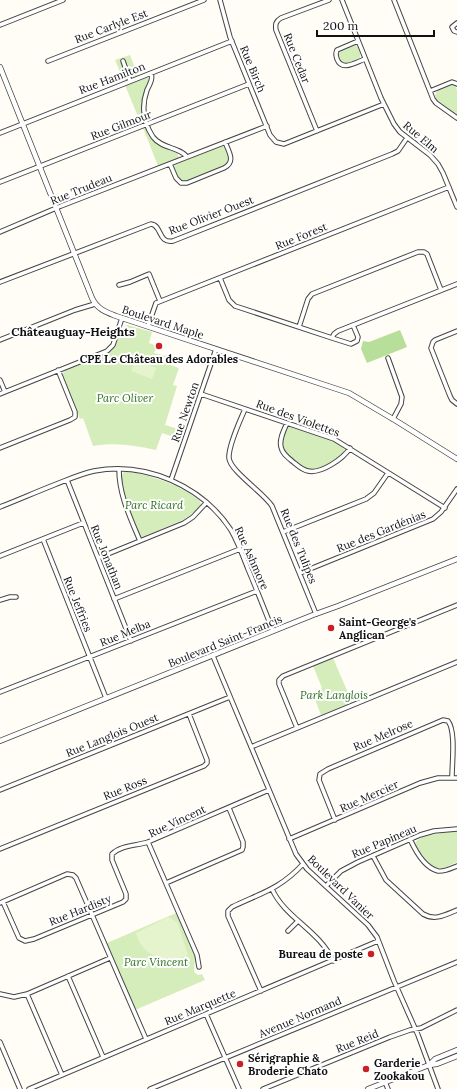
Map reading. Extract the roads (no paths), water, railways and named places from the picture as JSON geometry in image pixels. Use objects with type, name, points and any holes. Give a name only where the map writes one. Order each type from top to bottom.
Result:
[{"type":"street","points":[[0,25],[63,0]]},
{"type":"street","name":"Rue Carlyle Est","points":[[48,61],[204,0]]},
{"type":"street","name":"Rue Birch","points":[[220,0],[232,41],[271,137],[276,142],[284,144],[317,130]]},
{"type":"street","name":"Rue Cedar","points":[[317,130],[276,26],[276,22],[328,0]]},
{"type":"street","name":"Rue Elm","points":[[342,0],[384,104],[396,128],[436,161],[442,170],[457,207]]},
{"type":"street","points":[[394,0],[436,103],[457,118]]},
{"type":"street","points":[[457,24],[452,27],[454,31],[457,32]]},
{"type":"street","name":"Rue Hamilton","points":[[0,133],[232,41]]},
{"type":"street","points":[[358,41],[337,50],[336,54],[338,62],[340,65],[345,66],[366,59]]},
{"type":"street","points":[[123,61],[130,81]]},
{"type":"street","points":[[0,67],[95,304],[75,310],[0,340]]},
{"type":"street","points":[[151,73],[152,78],[144,101],[143,112],[146,125],[157,141],[164,146],[184,154],[187,157]]},
{"type":"street","points":[[430,91],[452,82],[457,84]]},
{"type":"street","name":"Rue Gilmour","points":[[0,182],[249,84]]},
{"type":"street","points":[[317,130],[384,104]]},
{"type":"street","name":"Rue Trudeau","points":[[0,232],[266,126]]},
{"type":"street","name":"Rue Olivier Ouest","points":[[0,282],[151,224],[156,226],[164,240],[168,242],[173,241],[394,153],[398,151],[407,138]]},
{"type":"street","points":[[170,164],[177,180],[181,183],[187,183],[229,165],[231,156],[226,142]]},
{"type":"street","name":"Rue Forest","points":[[160,302],[449,188]]},
{"type":"street","points":[[299,327],[308,299],[312,294],[420,251],[427,254],[441,290]]},
{"type":"street","points":[[119,285],[129,283],[150,274],[160,302],[155,305],[148,326]]},
{"type":"street","points":[[220,278],[232,304],[351,344],[357,341],[358,337],[353,324]]},
{"type":"street","points":[[332,338],[335,332],[353,324],[457,284]]},
{"type":"street","name":"Boulevard Maple","points":[[95,304],[105,312],[122,318],[349,393],[457,459]]},
{"type":"street","points":[[0,394],[104,352],[110,348],[115,339],[122,318]]},
{"type":"street","points":[[457,331],[435,340],[431,348],[450,396],[457,404]]},
{"type":"street","name":"Rue Newton","points":[[171,480],[216,349]]},
{"type":"street","points":[[388,358],[402,397],[402,404],[393,419]]},
{"type":"street","points":[[0,448],[72,420],[75,417],[75,412],[58,370]]},
{"type":"street","points":[[0,380],[5,392]]},
{"type":"street","name":"Rue des Violettes","points":[[201,394],[326,436],[350,448],[445,508]]},
{"type":"street","name":"Rue des Tulipes","points":[[244,408],[230,449],[230,462],[234,469],[270,502],[284,532],[316,614]]},
{"type":"street","points":[[287,423],[281,439],[282,450],[288,458],[305,470],[314,471],[333,463],[344,455],[350,448]]},
{"type":"street","points":[[118,469],[122,495],[140,541]]},
{"type":"street","name":"Rue Ashmore","points":[[0,507],[89,472],[118,469],[144,472],[171,480],[190,491],[206,503],[226,523],[240,549],[273,631]]},
{"type":"street","points":[[284,532],[366,498],[374,493],[388,473]]},
{"type":"street","name":"Rue Jonathan","points":[[67,480],[131,641]]},
{"type":"street","name":"Rue des Gardénias","points":[[300,573],[428,522],[439,516],[457,489]]},
{"type":"street","points":[[98,558],[187,521],[206,503]]},
{"type":"street","points":[[0,556],[83,523]]},
{"type":"street","name":"Rue Jeffries","points":[[42,539],[106,698]]},
{"type":"street","points":[[114,599],[240,549]]},
{"type":"street","name":"Boulevard Saint-Francis","points":[[0,741],[457,559]]},
{"type":"street","name":"Rue Melba","points":[[0,692],[257,591]]},
{"type":"street","points":[[0,600],[16,597]]},
{"type":"street","points":[[297,728],[279,684],[279,680],[283,676],[457,605]]},
{"type":"street","name":"Boulevard Vanier","points":[[213,656],[296,854],[303,864],[371,928],[378,941],[396,987],[415,1029],[438,1089]]},
{"type":"street","points":[[251,747],[457,662]]},
{"type":"street","name":"Rue Langlois Ouest","points":[[0,790],[230,697]]},
{"type":"street","name":"Rue Ross","points":[[0,849],[204,766],[207,763],[207,760],[189,714]]},
{"type":"street","name":"Rue Melrose","points":[[335,820],[318,778],[320,774],[328,769],[443,720],[448,720],[451,727],[453,750],[452,777]]},
{"type":"street","name":"Rue Mercier","points":[[289,839],[420,783],[438,778],[457,778]]},
{"type":"street","name":"Rue Vincent","points":[[199,967],[197,955],[148,842],[269,790]]},
{"type":"street","points":[[166,883],[242,850],[243,842],[229,808]]},
{"type":"street","name":"Rue Papineau","points":[[326,886],[344,869],[410,839],[434,831],[457,829]]},
{"type":"street","points":[[410,839],[420,856],[434,869],[441,871],[457,866]]},
{"type":"street","name":"Rue Hardisty","points":[[1,903],[18,936],[21,940],[25,941],[34,939],[122,903],[126,899],[126,893],[111,858],[113,853],[124,847],[148,842]]},
{"type":"street","points":[[373,856],[386,880],[423,914],[432,918],[437,918],[457,910]]},
{"type":"street","points":[[261,991],[228,916],[228,911],[234,906],[272,890],[287,880],[303,864]]},
{"type":"street","points":[[1,903],[67,874],[71,874],[76,878],[146,1039]]},
{"type":"street","points":[[272,890],[278,901],[323,944],[333,960]]},
{"type":"street","points":[[288,931],[298,920]]},
{"type":"street","name":"Rue Marquette","points":[[29,1089],[378,941]]},
{"type":"street","points":[[0,994],[14,996],[27,994],[110,958]]},
{"type":"street","name":"Avenue Normand","points":[[150,1089],[457,962]]},
{"type":"street","points":[[68,976],[103,1058]]},
{"type":"street","points":[[27,994],[62,1075]]},
{"type":"street","name":"Rue Reid","points":[[263,1089],[390,1037],[424,1027],[457,1010]]},
{"type":"street","points":[[206,1014],[239,1089]]},
{"type":"street","points":[[0,1042],[20,1089]]},
{"type":"street","points":[[429,1065],[435,1059],[457,1050]]},
{"type":"street","points":[[368,1089],[429,1065],[437,1064],[457,1056]]},
{"type":"street","points":[[385,1082],[388,1089]]},
{"type":"place","name":"CPE Le Château des Adorables","points":[[159,346]]},
{"type":"place","name":"Saint-George's Anglican","points":[[331,628]]},
{"type":"place","name":"Bureau de poste","points":[[371,954]]},
{"type":"place","name":"Sérigraphie & Broderie Chato","points":[[240,1064]]},
{"type":"place","name":"Garderie Zookakou","points":[[366,1069]]},
{"type":"district","name":"Châteauguay-Heights","points":[[73,332]]},
{"type":"park label","name":"Parc Oliver","points":[[125,398]]},
{"type":"park label","name":"Parc Ricard","points":[[154,505]]},
{"type":"park label","name":"Park Langlois","points":[[334,695]]},
{"type":"park label","name":"Parc Vincent","points":[[156,962]]}]
